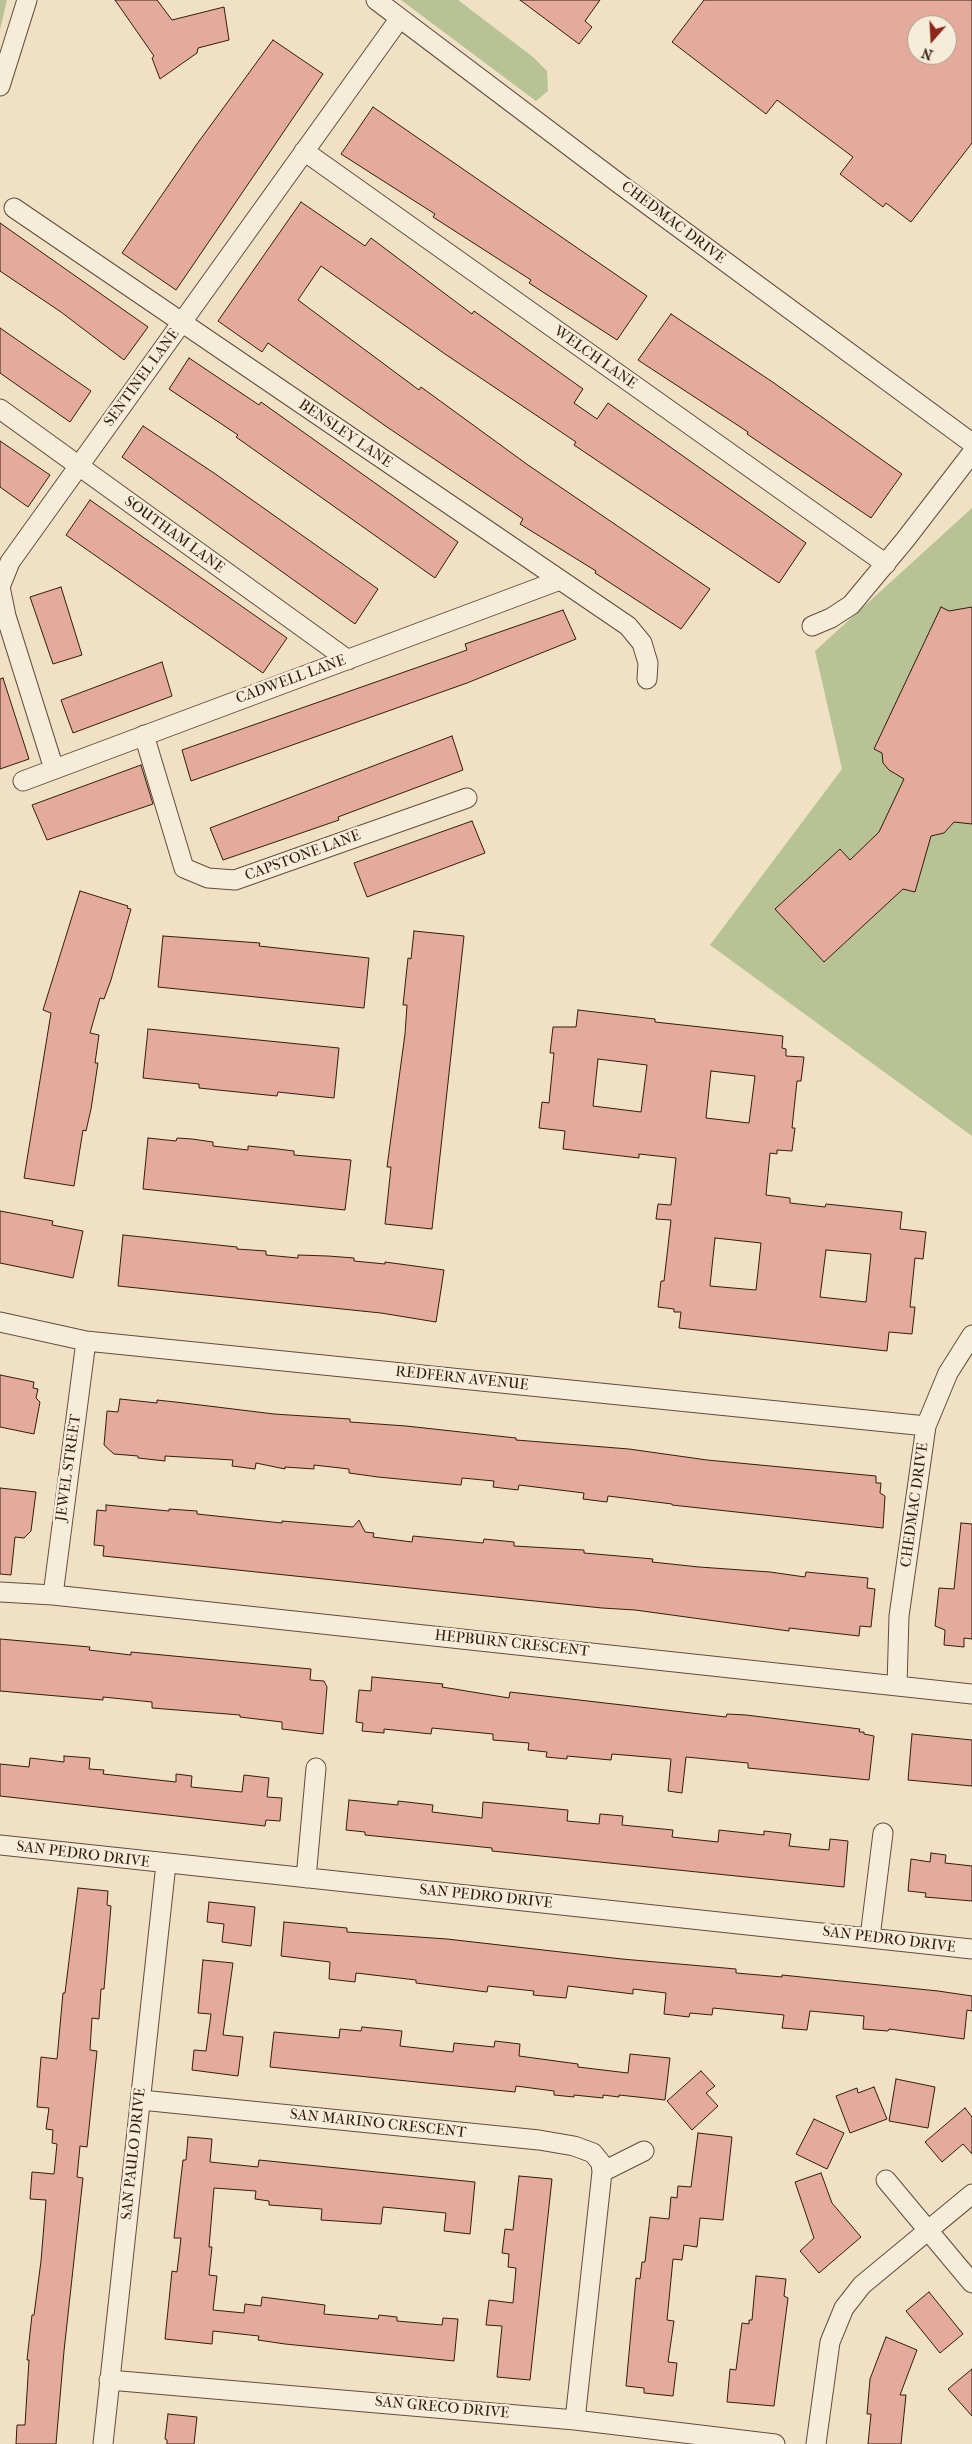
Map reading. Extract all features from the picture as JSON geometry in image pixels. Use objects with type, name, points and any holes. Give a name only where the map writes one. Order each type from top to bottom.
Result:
[{"type":"street","points":[[0,86],[28,0]]},
{"type":"street","name":"CHEDMAC DRIVE","points":[[376,0],[628,190],[972,443]]},
{"type":"street","name":"SENTINEL LANE","points":[[54,769],[6,616],[0,587],[10,562],[400,18]]},
{"type":"street","name":"WELCH LANE","points":[[304,151],[886,564]]},
{"type":"street","name":"BENSLEY LANE","points":[[14,208],[560,580],[633,632],[642,643],[648,663],[647,679]]},
{"type":"street","name":"SOUTHAM LANE","points":[[0,410],[348,660]]},
{"type":"street","points":[[812,626],[831,618],[851,605],[886,564],[972,453]]},
{"type":"street","name":"CADWELL LANE","points":[[22,781],[560,580]]},
{"type":"street","name":"CAPSTONE LANE","points":[[144,735],[184,868],[208,878],[235,880],[467,798]]},
{"type":"street","name":"REDFERN AVENUE","points":[[0,1322],[86,1341],[926,1426]]},
{"type":"street","name":"CHEDMAC DRIVE","points":[[897,1686],[900,1616],[926,1426],[948,1373],[972,1334]]},
{"type":"street","name":"JEWEL STREET","points":[[52,1595],[86,1341]]},
{"type":"street","name":"HEPBURN CRESCENT","points":[[0,1592],[52,1595],[972,1694]]},
{"type":"street","points":[[306,1878],[316,1768]]},
{"type":"street","points":[[870,1937],[883,1833]]},
{"type":"street","name":"SAN PEDRO DRIVE","points":[[0,1845],[972,1949]]},
{"type":"street","name":"SAN PAULO DRIVE","points":[[103,2444],[166,1864]]},
{"type":"street","name":"SAN MARINO CRESCENT","points":[[141,2100],[565,2144],[593,2153],[601,2163],[602,2172]]},
{"type":"street","points":[[575,2420],[602,2172],[644,2151]]},
{"type":"street","points":[[886,2180],[972,2283]]},
{"type":"street","points":[[816,2444],[830,2342],[844,2308],[862,2285],[972,2194]]},
{"type":"street","name":"SAN GRECO DRIVE","points":[[109,2380],[575,2420],[775,2444]]},
{"type":"green space","points":[[0,0],[7,0],[0,30]]},
{"type":"green space","points":[[401,0],[458,0],[533,57],[547,71],[548,91],[536,101]]},
{"type":"green space","points":[[972,508],[972,1136],[710,945],[842,769],[815,651]]},
{"type":"building","points":[[115,0],[157,0],[172,20],[224,7],[229,40],[198,48],[197,53],[160,79],[152,58],[154,56]]},
{"type":"building","points":[[520,0],[600,0],[585,21],[592,27],[579,44]]},
{"type":"building","points":[[704,0],[972,0],[972,143],[911,222],[886,203],[883,207],[840,174],[853,157],[777,100],[766,114],[672,42]]},
{"type":"building","points":[[273,40],[323,74],[176,290],[122,253],[197,144]]},
{"type":"building","points":[[373,107],[647,296],[617,340],[529,283],[531,280],[433,217],[435,214],[341,154]]},
{"type":"building","points":[[301,202],[365,246],[371,238],[472,314],[474,311],[583,389],[574,403],[597,419],[608,403],[806,543],[779,583],[574,445],[576,442],[445,354],[321,266],[298,300],[419,390],[421,387],[528,465],[710,589],[681,629],[595,573],[596,571],[520,524],[523,519],[387,427],[268,343],[262,352],[218,321]]},
{"type":"building","points":[[0,223],[148,327],[124,360],[61,312],[0,271]]},
{"type":"building","points":[[671,314],[774,383],[902,474],[871,518],[747,434],[748,432],[638,360]]},
{"type":"building","points":[[0,328],[91,391],[70,422],[0,373]]},
{"type":"building","points":[[189,358],[259,405],[261,402],[458,542],[435,578],[236,437],[238,435],[169,389]]},
{"type":"building","points":[[143,426],[214,473],[378,589],[355,624],[122,457]]},
{"type":"building","points":[[0,441],[50,475],[28,507],[0,487]]},
{"type":"building","points":[[90,500],[287,638],[263,673],[66,535]]},
{"type":"building","points":[[61,587],[82,655],[53,664],[30,597]]},
{"type":"building","points":[[941,607],[949,611],[972,607],[972,824],[954,822],[944,833],[931,836],[915,892],[903,889],[824,962],[775,909],[840,849],[850,860],[879,832],[904,779],[889,770],[883,763],[882,753],[874,749]]},
{"type":"building","points":[[563,610],[576,639],[467,683],[191,781],[182,750],[467,650],[465,644]]},
{"type":"building","points":[[162,662],[172,696],[73,733],[61,700]]},
{"type":"building","points":[[3,678],[29,759],[0,769],[0,679]]},
{"type":"building","points":[[452,736],[463,770],[338,817],[339,820],[223,860],[210,828]]},
{"type":"building","points":[[141,765],[153,804],[47,840],[32,805]]},
{"type":"building","points":[[472,821],[485,853],[367,897],[354,863]]},
{"type":"building","points":[[80,891],[128,906],[127,908],[131,909],[111,980],[104,999],[100,998],[90,1033],[99,1035],[95,1063],[98,1063],[91,1109],[86,1131],[83,1130],[74,1186],[24,1178],[51,1013],[43,1010]]},
{"type":"building","points":[[414,931],[464,936],[432,1229],[385,1224],[391,1167],[387,1167],[405,1034],[407,1005],[403,1005],[408,958],[411,959]]},
{"type":"building","points":[[163,936],[260,943],[259,946],[369,958],[364,1008],[158,987]]},
{"type":"building","points":[[578,1010],[655,1019],[655,1022],[783,1036],[782,1048],[786,1049],[786,1056],[804,1057],[801,1081],[797,1081],[792,1128],[795,1128],[792,1151],[777,1150],[777,1154],[770,1153],[766,1195],[790,1198],[790,1203],[825,1207],[826,1204],[902,1212],[900,1229],[926,1232],[923,1259],[915,1258],[910,1307],[915,1307],[912,1334],[889,1332],[887,1351],[679,1328],[681,1312],[658,1307],[661,1281],[664,1281],[671,1220],[656,1219],[658,1204],[671,1205],[676,1158],[639,1154],[639,1158],[563,1149],[565,1131],[539,1128],[542,1102],[549,1103],[554,1053],[550,1053],[553,1027],[576,1027]],"holes":[[[598,1059],[647,1065],[641,1112],[593,1106]],[[711,1071],[755,1076],[749,1123],[706,1118]],[[715,1238],[761,1243],[756,1290],[710,1286]],[[826,1250],[871,1254],[866,1302],[820,1297]]]},
{"type":"building","points":[[148,1029],[339,1048],[334,1098],[278,1092],[277,1096],[218,1090],[199,1088],[199,1084],[143,1078]]},
{"type":"building","points":[[148,1138],[176,1141],[177,1138],[192,1139],[213,1142],[213,1146],[248,1150],[248,1146],[278,1149],[294,1151],[294,1155],[351,1160],[345,1210],[143,1189]]},
{"type":"building","points":[[0,1211],[53,1221],[52,1225],[83,1231],[73,1278],[0,1263]]},
{"type":"building","points":[[123,1235],[266,1251],[266,1255],[298,1258],[298,1255],[354,1258],[354,1261],[385,1264],[385,1262],[444,1270],[436,1322],[381,1313],[118,1286]]},
{"type":"building","points":[[0,1375],[34,1382],[33,1388],[38,1389],[36,1398],[40,1402],[34,1434],[0,1427]]},
{"type":"building","points":[[120,1399],[157,1403],[157,1400],[274,1414],[350,1419],[350,1422],[406,1426],[516,1438],[516,1440],[629,1449],[707,1460],[876,1476],[876,1483],[881,1483],[880,1493],[885,1496],[883,1528],[672,1505],[608,1496],[607,1502],[583,1499],[584,1493],[519,1485],[518,1490],[493,1487],[494,1481],[462,1478],[461,1485],[378,1477],[349,1473],[349,1469],[314,1465],[314,1469],[285,1467],[285,1469],[256,1463],[255,1469],[232,1466],[233,1460],[165,1456],[165,1461],[114,1454],[104,1445],[107,1411],[118,1412]]},
{"type":"building","points":[[0,1488],[36,1492],[31,1531],[24,1538],[15,1537],[11,1575],[0,1574]]},
{"type":"building","points":[[106,1505],[169,1511],[169,1509],[197,1511],[197,1514],[282,1523],[282,1521],[353,1527],[359,1520],[365,1532],[374,1533],[373,1537],[412,1542],[413,1536],[483,1543],[484,1539],[514,1542],[514,1546],[584,1550],[584,1553],[653,1559],[652,1562],[699,1567],[770,1572],[805,1577],[806,1572],[868,1578],[867,1588],[875,1589],[871,1627],[860,1626],[859,1636],[789,1628],[789,1631],[635,1610],[103,1556],[104,1546],[94,1545],[97,1510],[106,1511]]},
{"type":"building","points":[[961,1523],[972,1524],[972,1639],[964,1638],[964,1647],[944,1645],[945,1630],[935,1626],[939,1588],[954,1589]]},
{"type":"building","points":[[0,1639],[90,1647],[89,1650],[131,1655],[131,1652],[311,1669],[310,1680],[324,1681],[327,1687],[323,1734],[282,1729],[282,1722],[240,1717],[240,1715],[152,1708],[152,1702],[103,1697],[103,1700],[0,1691]]},
{"type":"building","points":[[372,1677],[443,1684],[442,1687],[509,1698],[510,1692],[726,1717],[727,1714],[746,1715],[860,1729],[859,1732],[874,1736],[869,1780],[748,1768],[748,1763],[686,1757],[682,1793],[668,1791],[671,1759],[612,1754],[611,1760],[567,1756],[567,1759],[546,1757],[547,1752],[528,1750],[529,1743],[493,1740],[493,1734],[432,1728],[431,1734],[384,1729],[384,1733],[362,1731],[363,1723],[356,1722],[359,1690],[371,1691]]},
{"type":"building","points":[[912,1734],[972,1740],[972,1786],[908,1780]]},
{"type":"building","points":[[64,1756],[90,1758],[89,1769],[104,1770],[103,1774],[176,1782],[176,1774],[192,1776],[191,1787],[242,1792],[244,1775],[269,1778],[267,1797],[282,1798],[280,1821],[266,1820],[265,1826],[0,1796],[0,1764],[29,1767],[30,1758],[64,1762]]},
{"type":"building","points":[[349,1800],[398,1805],[398,1801],[433,1805],[432,1812],[482,1818],[483,1802],[568,1810],[567,1821],[599,1824],[600,1814],[623,1816],[622,1825],[673,1830],[672,1837],[718,1842],[719,1830],[764,1835],[764,1831],[791,1834],[789,1846],[829,1850],[830,1839],[848,1841],[844,1887],[492,1851],[492,1848],[365,1835],[365,1832],[346,1830]]},
{"type":"building","points":[[931,1853],[946,1855],[945,1863],[972,1866],[972,1901],[925,1897],[926,1893],[908,1891],[911,1859],[930,1862]]},
{"type":"building","points":[[78,1888],[108,1891],[107,1905],[111,1906],[104,1989],[101,1989],[99,2019],[92,2018],[90,2050],[97,2051],[87,2147],[80,2146],[77,2177],[83,2178],[56,2444],[16,2444],[17,2425],[25,2425],[29,2360],[27,2360],[41,2261],[46,2200],[30,2199],[32,2172],[54,2174],[57,2144],[52,2143],[53,2130],[46,2129],[49,2108],[37,2107],[41,2057],[57,2059],[63,1993],[65,1993]]},
{"type":"building","points":[[209,1902],[255,1907],[251,1946],[222,1942],[224,1924],[207,1922]]},
{"type":"building","points":[[284,1922],[347,1928],[347,1932],[447,1939],[622,1959],[736,1969],[736,1973],[782,1977],[782,1975],[938,1991],[972,1996],[972,2011],[967,2010],[964,2039],[889,2029],[888,2031],[863,2029],[864,2016],[810,2011],[807,2030],[782,2028],[784,2015],[713,2008],[712,2015],[690,2013],[689,2017],[664,2014],[666,1993],[633,1989],[633,1994],[568,1986],[566,1998],[533,1995],[534,1991],[488,1986],[487,1992],[416,1983],[416,1980],[356,1973],[355,1982],[329,1979],[330,1962],[281,1956]]},
{"type":"building","points":[[203,1960],[233,1963],[223,2035],[243,2037],[238,2076],[192,2070],[194,2050],[206,2051],[211,2014],[198,2013]]},
{"type":"building","points":[[362,2027],[402,2031],[400,2046],[453,2052],[454,2043],[494,2047],[495,2041],[520,2044],[519,2056],[578,2064],[578,2067],[628,2073],[630,2054],[670,2058],[665,2100],[619,2095],[619,2097],[603,2095],[603,2098],[574,2095],[574,2097],[554,2095],[554,2091],[516,2086],[515,2092],[270,2067],[274,2032],[339,2038],[340,2029],[361,2031]]},
{"type":"building","points":[[701,2071],[715,2086],[706,2093],[718,2106],[692,2130],[667,2101]]},
{"type":"building","points":[[896,2079],[935,2087],[928,2128],[889,2121]]},
{"type":"building","points":[[874,2087],[887,2119],[850,2133],[836,2096],[857,2088],[858,2093]]},
{"type":"building","points":[[965,2108],[972,2117],[972,2154],[963,2144],[942,2162],[925,2142]]},
{"type":"building","points":[[814,2119],[844,2133],[827,2169],[796,2154]]},
{"type":"building","points":[[698,2133],[732,2137],[723,2220],[700,2218],[697,2247],[684,2245],[682,2260],[673,2259],[667,2320],[674,2321],[668,2362],[677,2363],[673,2396],[644,2393],[644,2388],[626,2386],[636,2278],[640,2279],[642,2262],[645,2262],[650,2217],[669,2219],[671,2197],[677,2198],[678,2186],[691,2187]]},
{"type":"building","points":[[188,2137],[212,2139],[210,2162],[258,2167],[259,2160],[475,2182],[470,2234],[444,2231],[446,2213],[383,2207],[381,2224],[321,2220],[322,2209],[269,2205],[269,2201],[255,2199],[256,2191],[214,2188],[209,2247],[212,2247],[209,2275],[217,2276],[213,2310],[244,2313],[245,2304],[261,2306],[262,2297],[325,2305],[324,2314],[378,2319],[379,2315],[397,2317],[397,2321],[442,2325],[443,2318],[458,2319],[454,2361],[285,2344],[258,2340],[259,2336],[213,2331],[212,2344],[165,2339],[172,2271],[177,2272],[181,2238],[174,2238],[183,2160],[186,2160]]},
{"type":"building","points":[[821,2173],[832,2203],[861,2237],[819,2273],[800,2251],[814,2238],[795,2182]]},
{"type":"building","points":[[519,2176],[552,2179],[530,2380],[497,2377],[502,2326],[486,2325],[489,2300],[513,2303],[516,2268],[508,2267],[509,2254],[502,2253],[505,2229],[513,2230]]},
{"type":"building","points":[[756,2276],[786,2279],[784,2296],[788,2298],[774,2406],[727,2402],[730,2369],[736,2370],[742,2323],[749,2324],[749,2320],[752,2320]]},
{"type":"building","points":[[929,2292],[963,2334],[940,2353],[906,2311]]},
{"type":"building","points":[[886,2337],[917,2350],[900,2395],[906,2395],[901,2444],[868,2444],[871,2414],[867,2414],[870,2379]]},
{"type":"building","points":[[972,2369],[972,2416],[948,2389]]},
{"type":"building","points":[[168,2414],[197,2417],[194,2444],[167,2444],[165,2439]]}]
